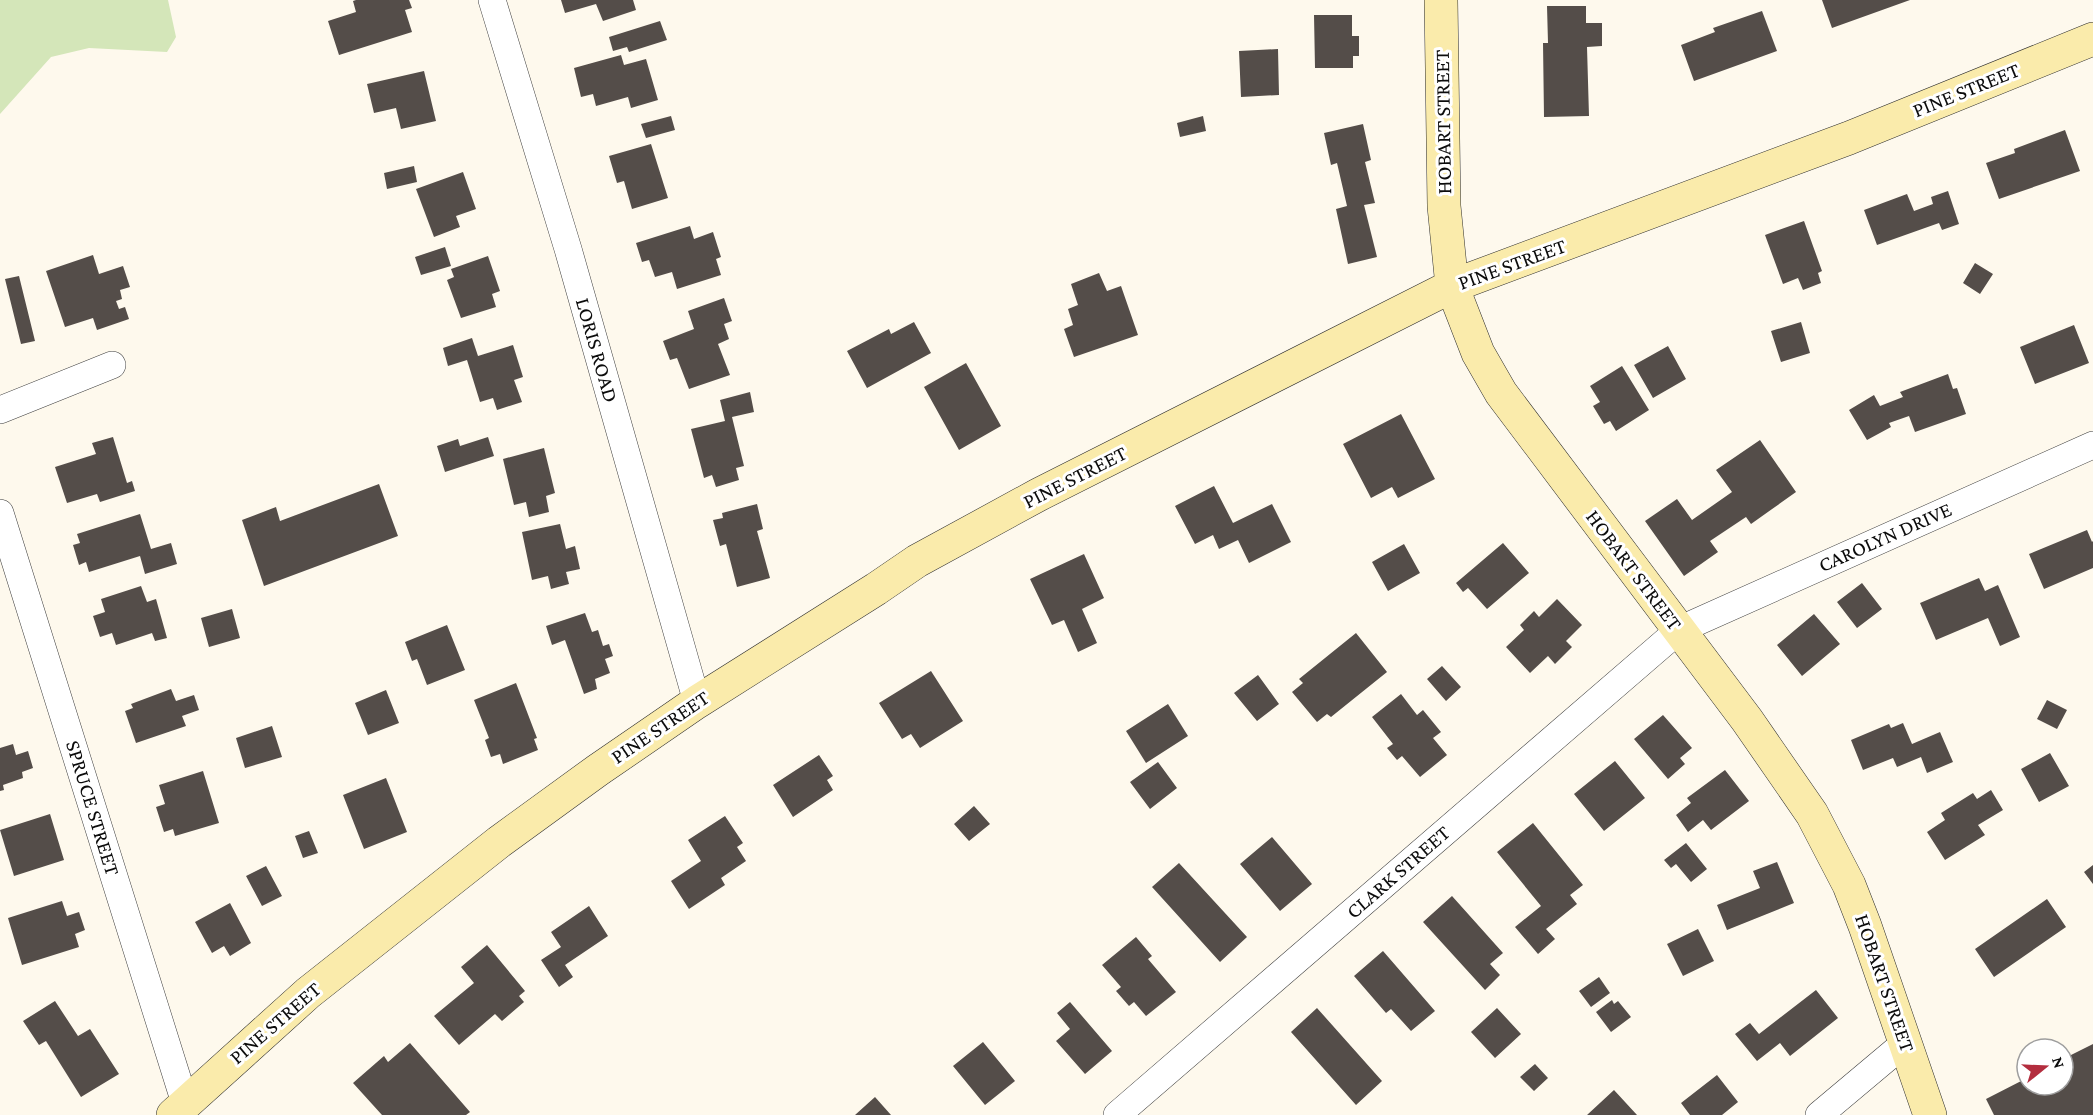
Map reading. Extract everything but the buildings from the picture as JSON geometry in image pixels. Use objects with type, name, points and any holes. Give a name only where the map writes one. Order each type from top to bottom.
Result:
[{"type":"street","name":"LORIS ROAD","points":[[492,0],[568,249],[697,702]]},
{"type":"street","name":"HOBART STREET","points":[[1441,0],[1446,247],[1452,286],[1478,352],[1501,393],[1747,720],[1812,813],[1849,885],[1930,1115]]},
{"type":"street","name":"PINE STREET","points":[[179,1109],[308,993],[481,856],[598,770],[697,702],[927,555],[1038,495],[1452,286],[1849,138],[2093,39]]},
{"type":"street","points":[[0,410],[112,365]]},
{"type":"street","name":"CAROLYN DRIVE","points":[[1678,630],[2093,445]]},
{"type":"street","name":"SPRUCE STREET","points":[[0,513],[179,1109]]},
{"type":"street","name":"CLARK STREET","points":[[1118,1115],[1678,630]]},
{"type":"street","points":[[1819,1115],[1906,1042]]},
{"type":"green space","points":[[0,0],[168,0],[176,37],[167,52],[89,48],[51,57],[0,114]]}]
